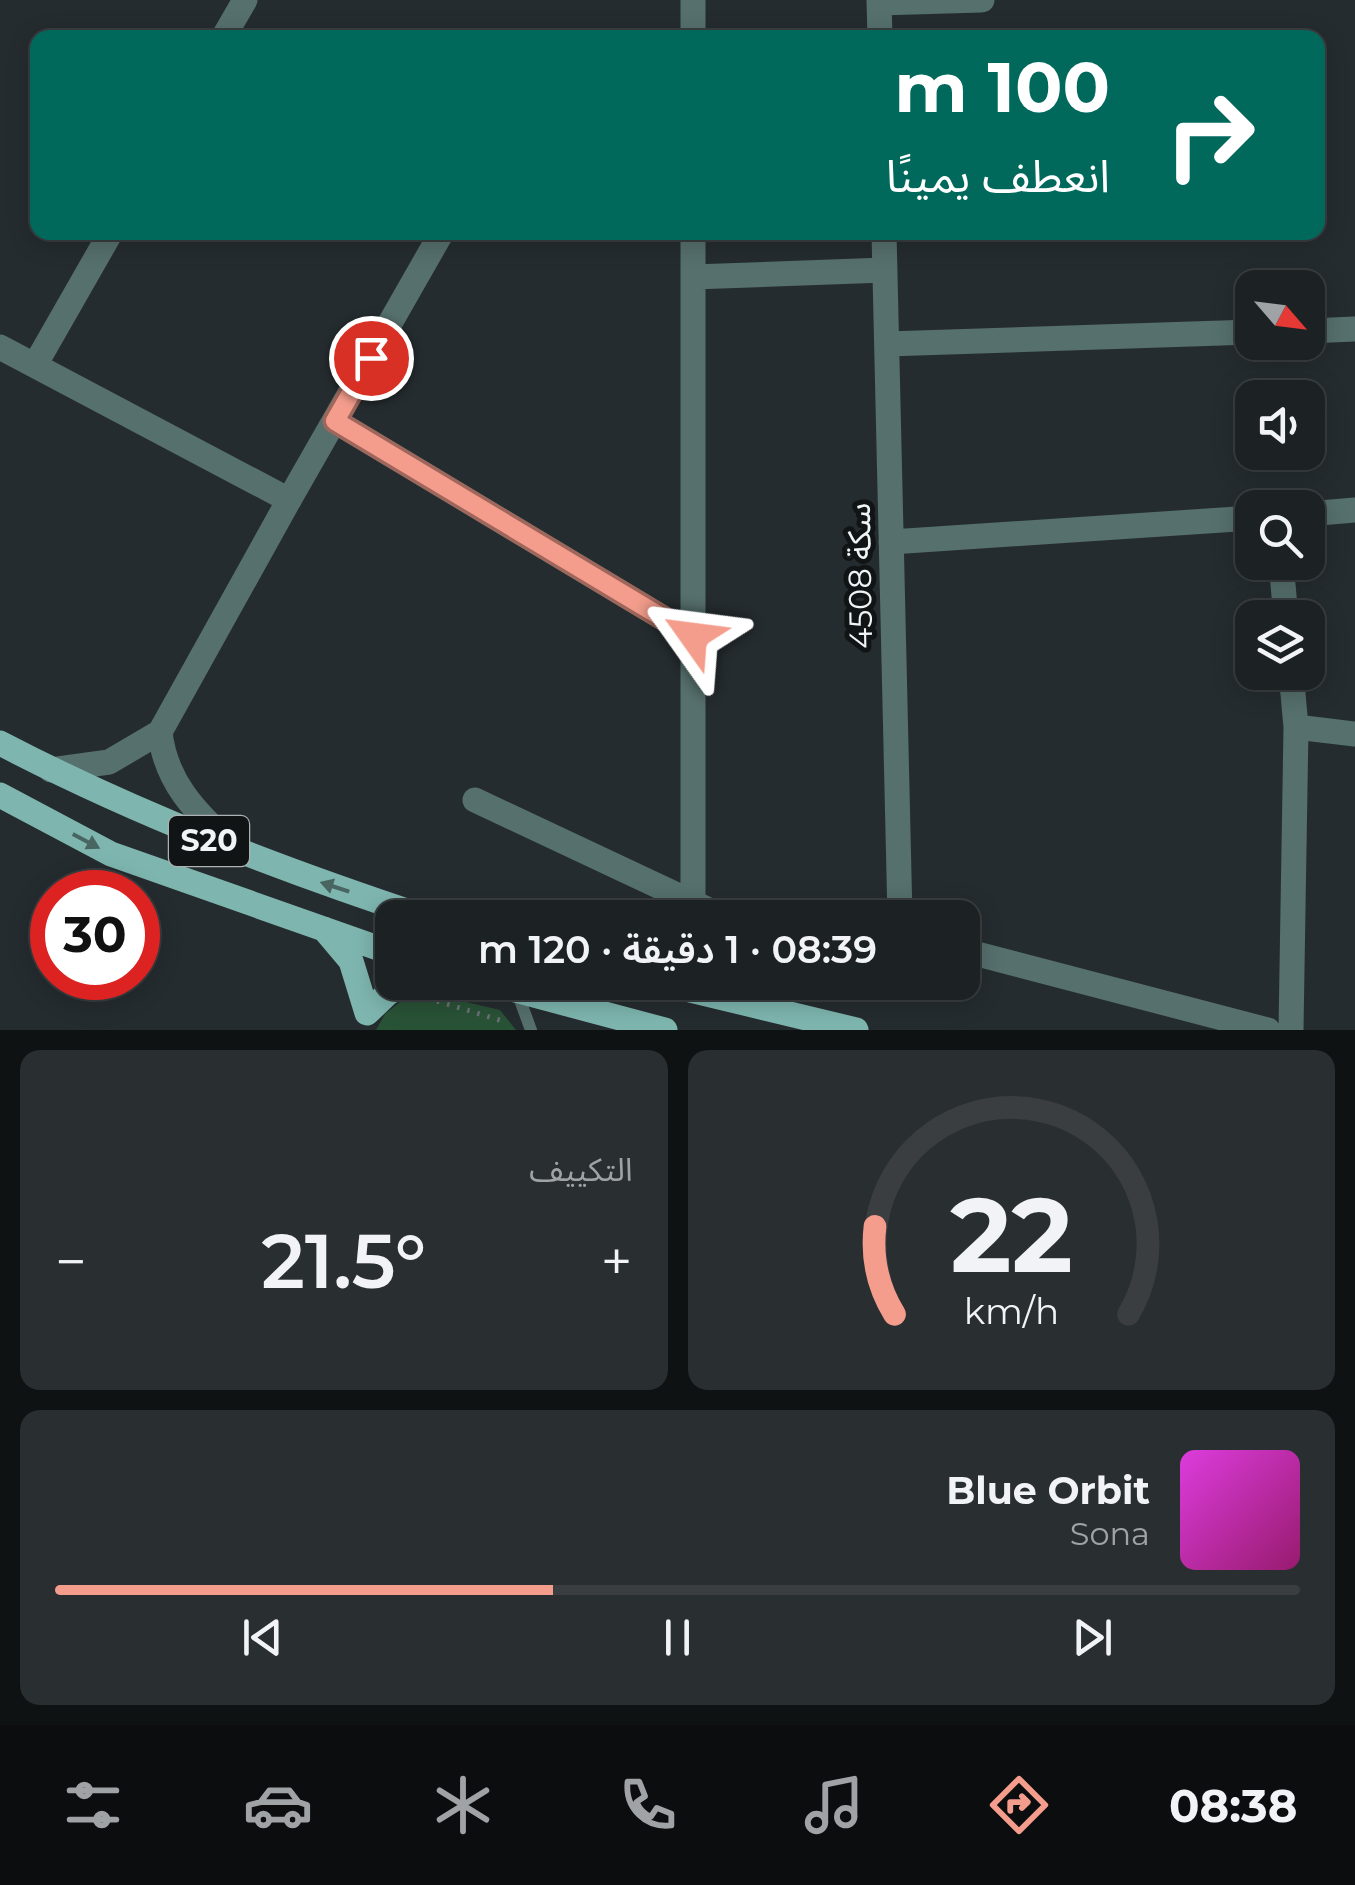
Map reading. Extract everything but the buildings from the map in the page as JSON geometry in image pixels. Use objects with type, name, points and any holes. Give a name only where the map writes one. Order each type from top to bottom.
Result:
[{"type":"main road","name":"S20","points":[[0,743],[128,808],[239,853],[376,900]]},
{"type":"main road","name":"S20","points":[[0,795],[111,854],[375,947]]},
{"type":"main road","points":[[324,929],[351,961],[365,1022]]},
{"type":"main road","points":[[365,1022],[382,1000]]},
{"type":"main road","points":[[548,1000],[665,1030]]},
{"type":"main road","points":[[732,1000],[856,1030]]},
{"type":"street","points":[[228,30],[245,0]]},
{"type":"street","points":[[693,0],[693,30]]},
{"type":"street","points":[[880,30],[879,1],[982,0]]},
{"type":"street","points":[[35,365],[106,240]]},
{"type":"street","points":[[51,770],[109,762],[160,732],[437,240]]},
{"type":"street","points":[[693,240],[693,900]]},
{"type":"street","name":"سكة 4508","points":[[884,240],[900,900]]},
{"type":"street","points":[[693,277],[885,270]]},
{"type":"street","points":[[1325,330],[1355,329]]},
{"type":"street","points":[[887,344],[1235,333]]},
{"type":"street","points":[[0,347],[289,500]]},
{"type":"street","points":[[335,421],[693,636]]},
{"type":"street","points":[[1325,513],[1355,510]]},
{"type":"street","points":[[892,542],[1235,519]]},
{"type":"street","points":[[1291,1030],[1296,727],[1293,690]]},
{"type":"street","points":[[1296,727],[1355,734]]},
{"type":"street","points":[[160,732],[163,761],[177,789],[239,853]]},
{"type":"street","points":[[475,800],[689,900]]},
{"type":"street","points":[[980,955],[1268,1030]]},
{"type":"lane","points":[[520,1000],[532,1030]]},
{"type":"path","points":[[438,1000],[504,1018],[512,1030]]},
{"type":"green space","points":[[402,1000],[458,1000],[500,1010],[516,1030],[376,1030],[385,1014]]},
{"type":"route","points":[[371,358],[335,421],[693,636]]}]
